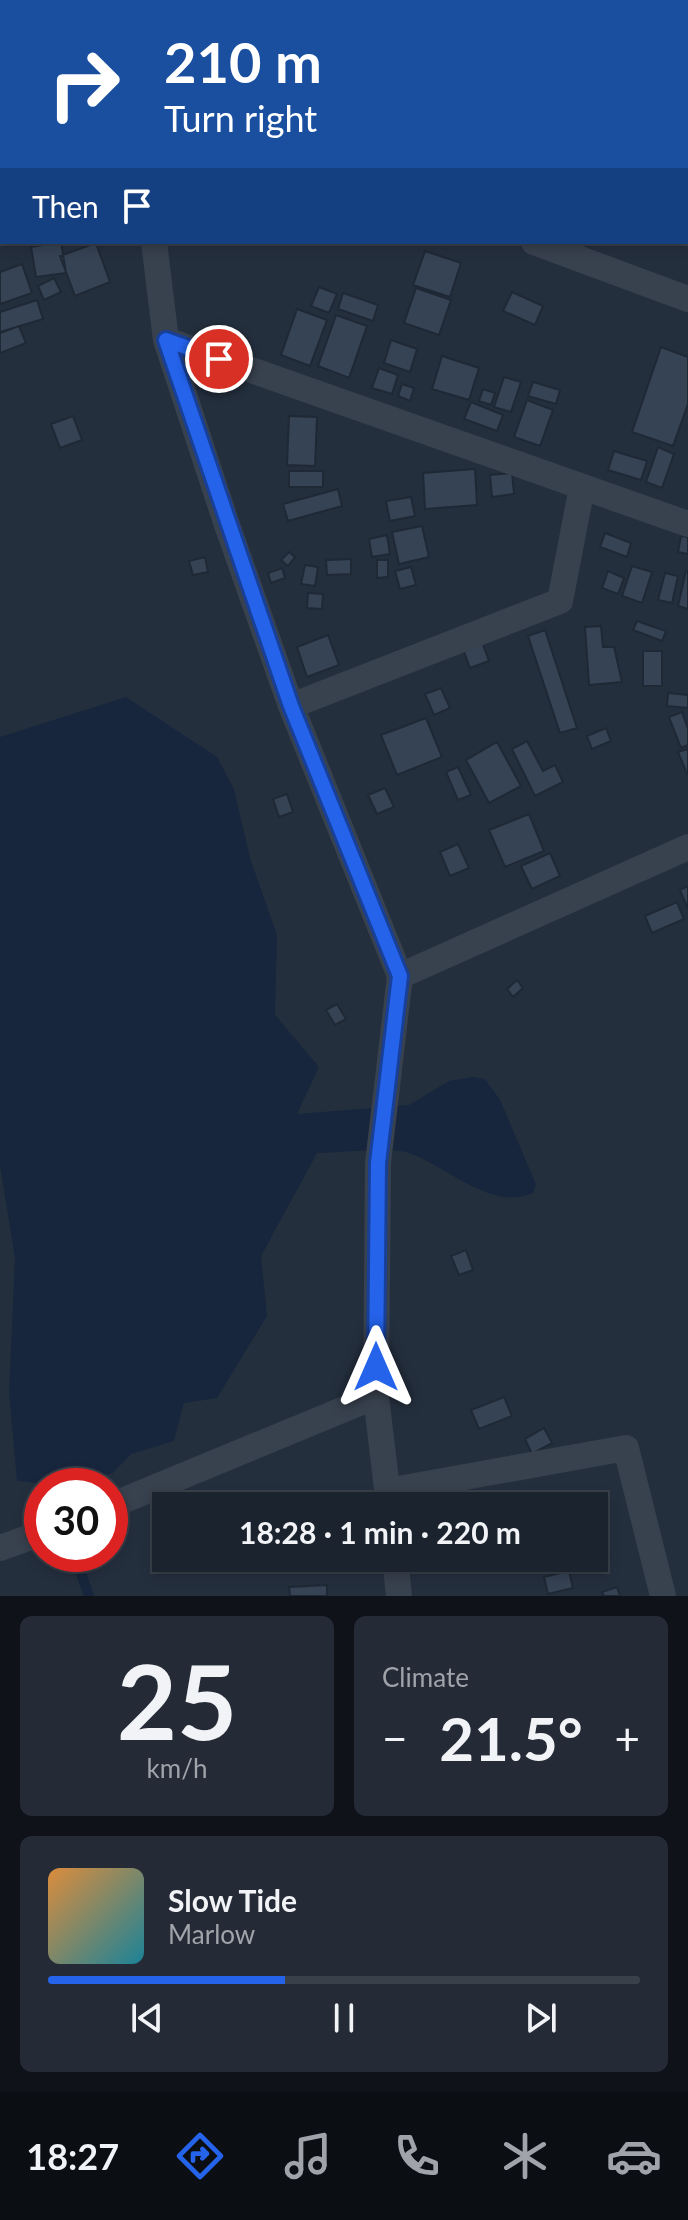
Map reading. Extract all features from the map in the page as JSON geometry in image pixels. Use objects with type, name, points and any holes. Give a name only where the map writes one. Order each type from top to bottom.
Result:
[{"type":"street","points":[[154,244],[166,340],[291,706],[400,976],[378,1163],[376,1396],[387,1492]]},
{"type":"street","points":[[539,244],[688,299]]},
{"type":"street","points":[[166,340],[688,524]]},
{"type":"street","points":[[291,706],[560,601],[582,487]]},
{"type":"street","points":[[400,976],[688,847]]},
{"type":"street","points":[[128,1499],[376,1396]]},
{"type":"street","points":[[421,1492],[626,1448],[663,1596]]},
{"type":"street","points":[[0,1548],[24,1539]]},
{"type":"street","points":[[396,1572],[399,1596]]},
{"type":"water","points":[[126,697],[217,757],[234,789],[250,858],[277,935],[275,1015],[319,1067],[297,1114],[409,1105],[449,1081],[472,1077],[485,1079],[500,1100],[536,1184],[533,1193],[502,1197],[470,1185],[424,1159],[402,1151],[317,1153],[261,1256],[267,1316],[217,1398],[184,1403],[174,1441],[131,1454],[118,1468],[24,1468],[24,1482],[17,1481],[9,1392],[15,1258],[0,1166],[0,737]]},
{"type":"building","points":[[61,244],[66,273],[36,277],[31,247]]},
{"type":"building","points":[[96,244],[110,282],[75,296],[60,256]]},
{"type":"building","points":[[425,251],[461,263],[450,297],[413,285]]},
{"type":"building","points":[[22,264],[32,293],[0,304],[0,272]]},
{"type":"building","points":[[54,278],[61,292],[44,300],[38,286]]},
{"type":"building","points":[[319,287],[337,294],[329,313],[311,306]]},
{"type":"building","points":[[416,288],[451,300],[439,335],[404,323]]},
{"type":"building","points":[[512,292],[543,306],[535,325],[503,311]]},
{"type":"building","points":[[343,293],[378,305],[373,321],[338,309]]},
{"type":"building","points":[[37,300],[43,319],[0,332],[0,312]]},
{"type":"building","points":[[297,309],[327,320],[310,366],[281,355]]},
{"type":"building","points":[[336,315],[367,326],[349,378],[318,366]]},
{"type":"building","points":[[19,326],[26,343],[0,353],[0,333]]},
{"type":"building","points":[[391,340],[417,349],[410,372],[384,363]]},
{"type":"building","points":[[661,347],[688,357],[688,404],[673,446],[632,432]]},
{"type":"building","points":[[442,356],[479,368],[469,400],[432,389]]},
{"type":"building","points":[[379,368],[398,375],[392,394],[372,388]]},
{"type":"building","points":[[504,377],[521,382],[511,412],[494,407]]},
{"type":"building","points":[[533,382],[560,390],[556,404],[528,396]]},
{"type":"building","points":[[402,384],[414,388],[410,401],[398,396]]},
{"type":"building","points":[[483,389],[495,393],[491,405],[479,401]]},
{"type":"building","points":[[527,400],[553,410],[540,446],[514,437]]},
{"type":"building","points":[[471,402],[503,415],[497,431],[464,419]]},
{"type":"building","points":[[73,416],[82,440],[60,448],[51,424]]},
{"type":"building","points":[[289,416],[317,417],[315,466],[287,465]]},
{"type":"building","points":[[658,447],[674,454],[662,488],[646,482]]},
{"type":"building","points":[[614,451],[647,461],[641,480],[608,470]]},
{"type":"building","points":[[475,469],[477,505],[425,509],[423,473]]},
{"type":"building","points":[[289,471],[323,471],[323,487],[289,487]]},
{"type":"building","points":[[512,473],[514,494],[492,497],[490,475]]},
{"type":"building","points":[[338,489],[342,506],[288,521],[283,504]]},
{"type":"building","points":[[411,497],[415,516],[390,521],[386,501]]},
{"type":"building","points":[[422,526],[429,557],[399,564],[392,532]]},
{"type":"building","points":[[605,533],[631,543],[627,557],[600,547]]},
{"type":"building","points":[[387,535],[390,554],[372,557],[369,539]]},
{"type":"building","points":[[681,536],[688,537],[688,554],[678,552]]},
{"type":"building","points":[[289,552],[295,557],[288,566],[281,560]]},
{"type":"building","points":[[205,557],[208,572],[193,575],[189,561]]},
{"type":"building","points":[[351,559],[351,574],[327,575],[326,560]]},
{"type":"building","points":[[377,560],[388,560],[388,577],[377,578]]},
{"type":"building","points":[[305,565],[318,567],[315,586],[301,584]]},
{"type":"building","points":[[632,566],[652,572],[642,603],[622,596]]},
{"type":"building","points":[[411,567],[416,585],[400,589],[395,571]]},
{"type":"building","points":[[282,568],[285,578],[271,583],[268,573]]},
{"type":"building","points":[[608,571],[624,578],[618,594],[602,588]]},
{"type":"building","points":[[688,571],[688,609],[678,606]]},
{"type":"building","points":[[665,573],[678,576],[672,603],[658,600]]},
{"type":"building","points":[[308,593],[323,594],[322,609],[307,608]]},
{"type":"building","points":[[637,621],[666,631],[662,641],[633,630]]},
{"type":"building","points":[[601,626],[603,647],[614,647],[622,682],[589,685],[585,627]]},
{"type":"building","points":[[545,630],[577,728],[560,733],[528,636]]},
{"type":"building","points":[[328,635],[339,665],[307,677],[297,647]]},
{"type":"building","points":[[482,642],[489,661],[470,668],[463,649]]},
{"type":"building","points":[[643,651],[662,651],[662,686],[643,686]]},
{"type":"building","points":[[441,688],[450,708],[434,715],[425,694]]},
{"type":"building","points":[[668,693],[688,695],[688,708],[667,706]]},
{"type":"building","points":[[682,712],[688,729],[688,745],[681,748],[669,717]]},
{"type":"building","points":[[426,718],[442,757],[397,775],[381,735]]},
{"type":"building","points":[[606,728],[611,741],[592,749],[587,736]]},
{"type":"building","points":[[527,741],[543,771],[555,765],[563,782],[535,796],[512,749]]},
{"type":"building","points":[[497,742],[521,786],[489,803],[466,760]]},
{"type":"building","points":[[688,749],[688,776],[678,752]]},
{"type":"building","points":[[458,767],[471,795],[458,800],[446,772]]},
{"type":"building","points":[[385,788],[394,807],[377,814],[368,795]]},
{"type":"building","points":[[287,794],[293,812],[279,817],[273,799]]},
{"type":"building","points":[[529,814],[544,851],[505,867],[489,830]]},
{"type":"building","points":[[458,844],[469,868],[450,876],[440,852]]},
{"type":"building","points":[[550,853],[560,876],[532,889],[521,866]]},
{"type":"building","points":[[688,886],[688,909],[680,890]]},
{"type":"building","points":[[677,902],[684,919],[652,933],[645,916]]},
{"type":"building","points":[[517,980],[523,988],[513,997],[507,989]]},
{"type":"building","points":[[337,1004],[346,1019],[335,1025],[326,1010]]},
{"type":"building","points":[[466,1250],[473,1270],[459,1275],[451,1256]]},
{"type":"building","points":[[504,1397],[512,1416],[479,1429],[471,1410]]},
{"type":"building","points":[[544,1428],[552,1443],[532,1454],[525,1439]]},
{"type":"building","points":[[569,1572],[573,1588],[548,1594],[544,1577]]},
{"type":"building","points":[[327,1585],[327,1596],[290,1596],[289,1587]]},
{"type":"building","points":[[617,1587],[620,1596],[604,1596],[602,1592]]},
{"type":"waterway","points":[[80,1572],[89,1596]]},
{"type":"route","points":[[219,359],[166,340],[291,706],[400,976],[378,1163],[376,1367]]}]
